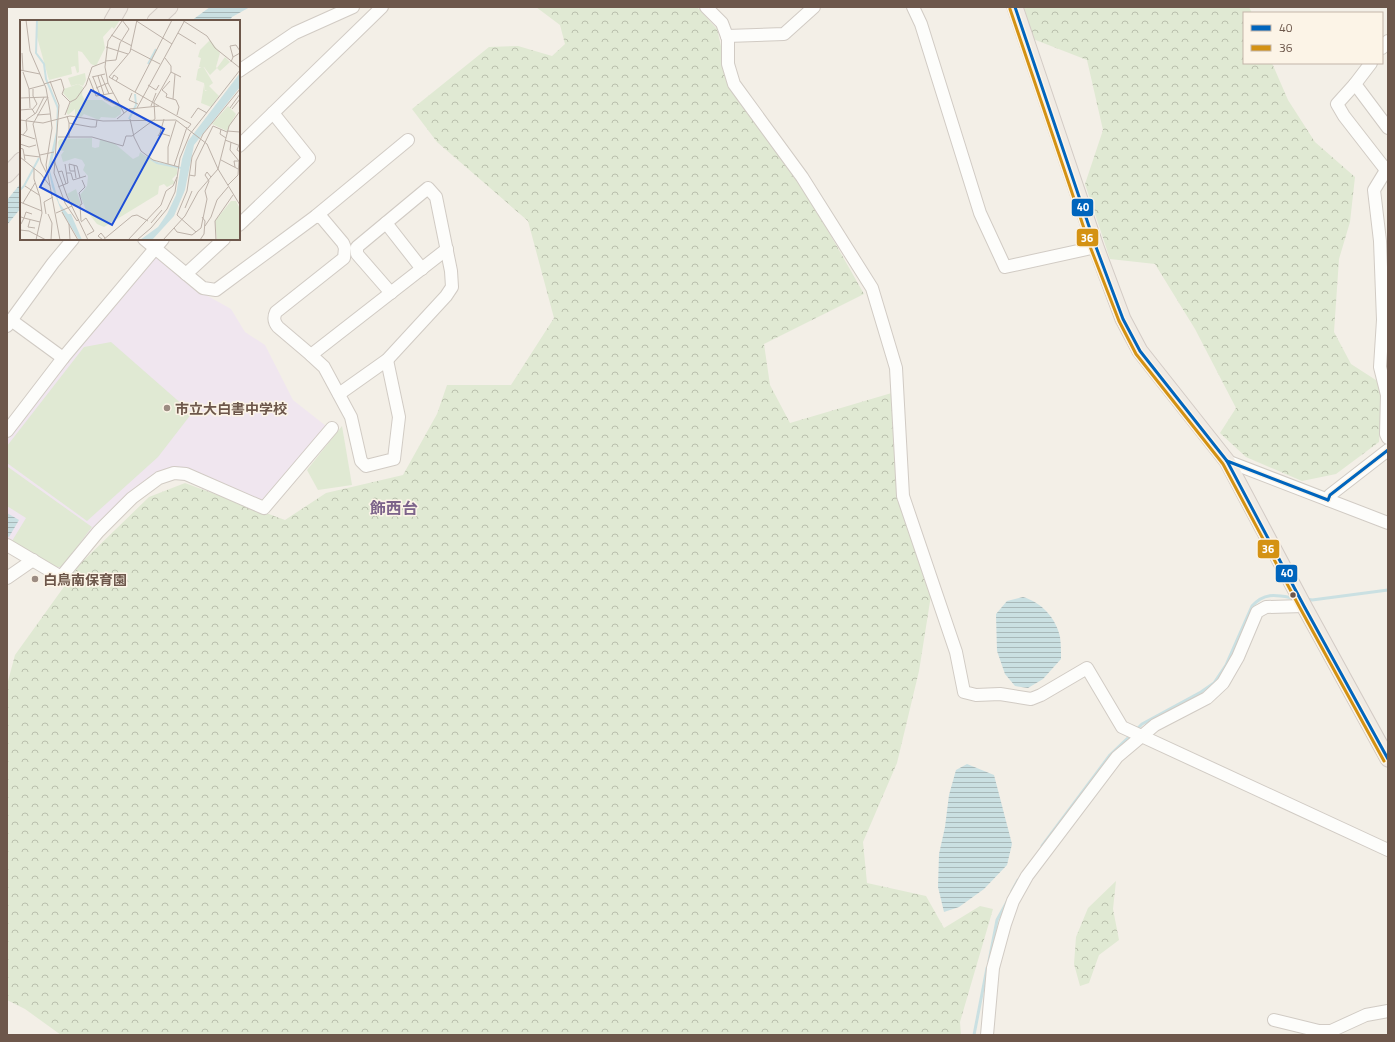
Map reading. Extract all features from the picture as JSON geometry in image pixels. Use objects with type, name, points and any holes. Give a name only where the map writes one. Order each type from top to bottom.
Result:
[{"type":"main road","points":[[113,20],[120,7]]},
{"type":"main road","points":[[156,20],[170,7]]},
{"type":"main road","points":[[1015,7],[1096,247],[1122,319],[1140,351],[1227,461],[1388,759]]},
{"type":"main road","points":[[7,176],[20,161]]},
{"type":"street","points":[[240,70],[295,33],[354,7]]},
{"type":"street","points":[[240,145],[382,7]]},
{"type":"street","points":[[706,7],[722,23],[727,36],[728,64],[734,84],[802,177],[872,288],[896,368],[903,496],[956,652],[964,692],[976,695],[1000,694],[1031,699],[1041,695],[1087,668],[1122,727],[1388,850]]},
{"type":"street","points":[[727,36],[784,34],[814,7]]},
{"type":"street","points":[[913,7],[921,24],[980,213],[1005,267],[1096,247]]},
{"type":"street","points":[[1370,64],[1337,104],[1344,116],[1387,169],[1374,190],[1380,242],[1383,320],[1380,367],[1387,395],[1386,434],[1388,438]]},
{"type":"street","points":[[1355,84],[1388,128]]},
{"type":"street","points":[[240,224],[309,158],[273,113]]},
{"type":"street","points":[[147,240],[159,244],[186,274],[203,288],[216,290],[316,216],[408,140]]},
{"type":"street","points":[[339,394],[387,360],[446,296],[452,287],[451,271],[436,196],[428,188],[357,247],[357,254],[391,293]]},
{"type":"street","points":[[316,216],[322,218],[342,243],[345,248],[344,258],[276,312],[274,317],[278,327],[324,367],[350,417],[361,461],[366,466],[394,459],[399,416],[387,360]]},
{"type":"street","points":[[386,223],[422,269]]},
{"type":"street","points":[[63,358],[9,323],[53,263],[72,240]]},
{"type":"street","points":[[186,274],[223,240]]},
{"type":"street","points":[[7,431],[63,358],[159,244]]},
{"type":"street","points":[[311,355],[447,249]]},
{"type":"street","points":[[7,545],[61,576],[98,532],[132,498],[159,478],[174,473],[186,474],[264,508],[332,428]]},
{"type":"street","points":[[1328,500],[1330,495],[1388,450]]},
{"type":"street","points":[[1227,461],[1388,523]]},
{"type":"street","points":[[7,578],[33,560]]},
{"type":"street","points":[[987,1035],[993,968],[1013,901],[1027,876],[1117,757],[1155,725],[1207,698],[1223,683],[1238,657],[1257,612],[1266,607],[1304,606]]},
{"type":"street","points":[[1274,1020],[1319,1033],[1331,1031],[1366,1015],[1388,1012]]},
{"type":"shaded area","points":[[210,7],[250,7],[232,17],[230,20],[192,20]]},
{"type":"shaded area","points":[[20,184],[20,209],[7,225],[7,200]]},
{"type":"shaded area","name":"市立大白書中学校","points":[[153,258],[158,258],[199,291],[231,309],[245,332],[265,345],[293,400],[326,426],[261,501],[187,470],[128,494],[100,520],[62,568],[57,570],[7,540],[7,440],[24,416]]},
{"type":"shaded area","points":[[7,513],[19,520],[9,537],[7,536]]},
{"type":"shaded area","points":[[1023,597],[1030,599],[1042,607],[1051,617],[1058,630],[1061,645],[1061,659],[1043,679],[1028,688],[1015,686],[1005,674],[997,651],[996,614],[1007,601]]},
{"type":"shaded area","points":[[967,764],[994,775],[1012,844],[1007,865],[984,889],[959,907],[944,912],[938,887],[939,854],[945,827],[949,795],[956,770]]},
{"type":"green space","points":[[536,7],[697,7],[717,29],[731,89],[810,199],[864,294],[764,344],[770,385],[790,423],[895,392],[905,504],[935,570],[919,671],[897,763],[863,842],[867,883],[926,896],[944,928],[980,906],[993,909],[960,1022],[961,1035],[61,1035],[25,1009],[7,1000],[7,685],[15,655],[81,563],[149,497],[185,483],[285,520],[326,493],[403,475],[437,414],[447,385],[511,385],[554,318],[528,221],[437,142],[412,109],[489,47],[518,46],[552,56],[565,44],[560,25]]},
{"type":"green space","points":[[1024,7],[1249,7],[1252,12],[1243,12],[1243,64],[1272,64],[1288,100],[1315,142],[1355,177],[1350,222],[1339,259],[1334,332],[1351,364],[1382,384],[1379,442],[1336,474],[1302,481],[1246,457],[1220,433],[1236,408],[1195,329],[1155,264],[1110,259],[1085,184],[1103,130],[1087,60],[1033,39]]},
{"type":"green space","points":[[111,342],[192,413],[158,457],[87,521],[7,463],[7,446],[84,347]]},
{"type":"green space","points":[[342,426],[352,485],[318,490],[307,470]]},
{"type":"green space","points":[[8,467],[92,527],[62,567],[57,567],[12,541],[26,518],[7,506]]},
{"type":"green space","points":[[1116,881],[1113,909],[1119,940],[1099,955],[1089,983],[1080,986],[1074,964],[1076,937],[1088,908]]},
{"type":"waterway","points":[[1307,599],[1312,600],[1388,590]]},
{"type":"waterway","points":[[1136,730],[1142,724],[1201,692],[1214,683],[1226,665],[1252,606],[1262,598],[1271,596],[1293,598]]},
{"type":"waterway","points":[[1042,846],[1110,755],[1131,735]]},
{"type":"waterway","points":[[1012,891],[1018,880]]},
{"type":"waterway","points":[[989,961],[997,920],[1008,900]]},
{"type":"waterway","points":[[974,1035],[987,968]]},
{"type":"transit line","name":"40","points":[[1015,7],[1096,247],[1123,319],[1140,351],[1227,461],[1388,759]]},
{"type":"transit line","name":"36","points":[[1010,9],[1091,249],[1119,321],[1136,354],[1223,464],[1384,761]]},
{"type":"transit line","name":"40","points":[[1328,500],[1330,495],[1388,450]]},
{"type":"transit line","name":"40","points":[[1227,461],[1328,500]]},
{"type":"place","name":"市立大白書中学校","points":[[167,408]]},
{"type":"place","name":"白鳥南保育園","points":[[35,579]]},
{"type":"district","name":"飾西台","points":[[394,508]]}]
